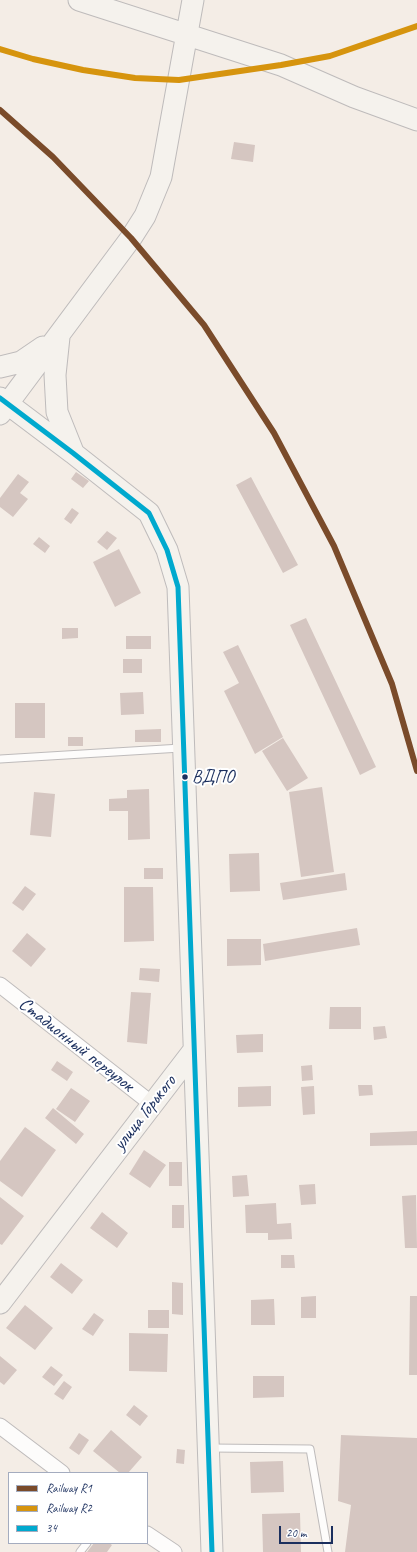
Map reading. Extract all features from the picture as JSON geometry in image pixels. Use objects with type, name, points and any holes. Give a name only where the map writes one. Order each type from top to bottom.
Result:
[{"type":"main road","points":[[79,0],[281,65],[354,97],[417,120]]},
{"type":"main road","points":[[193,0],[161,177],[145,216],[131,238],[59,336],[3,405],[73,453],[149,512],[167,550],[178,587],[212,1552]]},
{"type":"main road","points":[[0,367],[21,362],[59,336]]},
{"type":"main road","points":[[59,336],[55,375],[57,412],[73,453]]},
{"type":"main road","name":"улица Горького","points":[[0,1303],[194,1050]]},
{"type":"street","name":"Стадионный переулок","points":[[0,985],[152,1104]]},
{"type":"street","points":[[0,1426],[61,1472]]},
{"type":"street","points":[[148,1535],[174,1552]]},
{"type":"lane","points":[[0,759],[183,748]]},
{"type":"lane","points":[[208,1448],[310,1449],[328,1552]]},
{"type":"lane","points":[[80,1552],[86,1544]]},
{"type":"building","points":[[234,142],[255,145],[253,162],[231,159]]},
{"type":"building","points":[[76,472],[89,481],[83,488],[71,479]]},
{"type":"building","points":[[18,474],[29,482],[20,493],[28,499],[13,517],[0,507],[0,498]]},
{"type":"building","points":[[251,477],[298,565],[283,573],[236,485]]},
{"type":"building","points":[[72,508],[79,513],[71,524],[64,519]]},
{"type":"building","points":[[107,531],[117,538],[107,550],[97,542]]},
{"type":"building","points":[[39,537],[50,546],[45,553],[33,544]]},
{"type":"building","points":[[119,549],[141,593],[115,607],[93,562]]},
{"type":"building","points":[[306,618],[376,767],[360,775],[290,625]]},
{"type":"building","points":[[62,628],[78,628],[78,638],[62,639]]},
{"type":"building","points":[[126,636],[151,636],[151,649],[126,649]]},
{"type":"building","points":[[238,645],[283,737],[255,754],[224,691],[239,683],[223,652]]},
{"type":"building","points":[[123,659],[142,659],[142,673],[123,673]]},
{"type":"building","points":[[143,692],[144,714],[121,715],[120,693]]},
{"type":"building","points":[[15,703],[45,703],[45,738],[15,738]]},
{"type":"building","points":[[161,729],[161,742],[135,742],[135,730]]},
{"type":"building","points":[[68,737],[83,737],[83,746],[68,746]]},
{"type":"building","points":[[283,738],[308,778],[287,791],[262,751]]},
{"type":"building","points":[[322,787],[334,872],[301,877],[289,792]]},
{"type":"building","points":[[149,789],[150,839],[128,840],[128,811],[109,811],[109,799],[127,798],[127,790]]},
{"type":"building","points":[[34,792],[55,794],[51,837],[30,835]]},
{"type":"building","points":[[259,853],[260,891],[230,892],[229,854]]},
{"type":"building","points":[[144,868],[163,868],[163,879],[144,879]]},
{"type":"building","points":[[345,873],[347,890],[283,900],[280,883]]},
{"type":"building","points":[[25,886],[36,894],[23,911],[12,903]]},
{"type":"building","points":[[124,887],[153,887],[154,941],[124,942]]},
{"type":"building","points":[[357,928],[360,945],[265,961],[263,944]]},
{"type":"building","points":[[27,933],[46,949],[31,967],[12,951]]},
{"type":"building","points":[[227,939],[261,939],[261,965],[227,966]]},
{"type":"building","points":[[140,968],[160,969],[159,982],[139,980]]},
{"type":"building","points":[[131,992],[151,993],[147,1044],[127,1042]]},
{"type":"building","points":[[330,1007],[361,1007],[361,1029],[329,1029]]},
{"type":"building","points":[[385,1026],[387,1038],[374,1040],[373,1027]]},
{"type":"building","points":[[263,1034],[263,1052],[237,1053],[236,1035]]},
{"type":"building","points":[[57,1061],[73,1072],[67,1081],[51,1070]]},
{"type":"building","points":[[312,1065],[313,1080],[302,1081],[301,1066]]},
{"type":"building","points":[[358,1085],[372,1085],[373,1095],[359,1096]]},
{"type":"building","points":[[271,1086],[271,1106],[238,1107],[238,1087]]},
{"type":"building","points":[[314,1086],[315,1114],[303,1115],[301,1087]]},
{"type":"building","points":[[71,1088],[90,1101],[75,1122],[56,1109]]},
{"type":"building","points":[[53,1108],[84,1134],[76,1144],[45,1118]]},
{"type":"building","points":[[25,1127],[56,1150],[22,1197],[0,1181],[0,1161]]},
{"type":"building","points":[[417,1131],[417,1145],[370,1146],[370,1133]]},
{"type":"building","points":[[144,1150],[166,1165],[150,1188],[129,1174]]},
{"type":"building","points":[[169,1162],[182,1162],[182,1186],[169,1186]]},
{"type":"building","points":[[247,1175],[249,1196],[233,1197],[232,1176]]},
{"type":"building","points":[[315,1184],[316,1204],[301,1205],[299,1185]]},
{"type":"building","points":[[416,1195],[417,1248],[405,1248],[402,1196]]},
{"type":"building","points":[[0,1197],[24,1216],[2,1245],[0,1244]]},
{"type":"building","points":[[276,1203],[277,1224],[291,1223],[292,1239],[268,1240],[268,1233],[246,1233],[245,1205]]},
{"type":"building","points":[[172,1205],[184,1205],[184,1228],[172,1228]]},
{"type":"building","points":[[102,1212],[128,1233],[117,1248],[90,1228]]},
{"type":"building","points":[[281,1255],[294,1255],[295,1268],[281,1268]]},
{"type":"building","points":[[61,1263],[83,1280],[72,1294],[50,1277]]},
{"type":"building","points":[[172,1282],[183,1283],[183,1315],[172,1314]]},
{"type":"building","points":[[316,1296],[316,1318],[301,1318],[301,1297]]},
{"type":"building","points":[[410,1296],[417,1296],[417,1375],[409,1375]]},
{"type":"building","points":[[274,1299],[275,1325],[251,1325],[251,1300]]},
{"type":"building","points":[[25,1305],[53,1328],[35,1350],[6,1328]]},
{"type":"building","points":[[148,1310],[169,1310],[169,1328],[148,1328]]},
{"type":"building","points":[[94,1313],[104,1320],[93,1336],[82,1329]]},
{"type":"building","points":[[129,1333],[168,1334],[167,1372],[129,1371]]},
{"type":"building","points":[[0,1356],[17,1370],[4,1385],[0,1382]]},
{"type":"building","points":[[51,1366],[63,1375],[54,1386],[42,1377]]},
{"type":"building","points":[[253,1376],[284,1376],[284,1397],[253,1398]]},
{"type":"building","points":[[64,1381],[72,1387],[63,1400],[54,1394]]},
{"type":"building","points":[[134,1405],[148,1416],[140,1426],[126,1415]]},
{"type":"building","points":[[111,1430],[142,1457],[129,1472],[119,1472],[93,1451]]},
{"type":"building","points":[[79,1433],[89,1440],[79,1455],[69,1448]]},
{"type":"building","points":[[341,1435],[417,1438],[417,1552],[345,1552],[351,1505],[338,1501]]},
{"type":"building","points":[[177,1449],[185,1450],[184,1464],[176,1463]]},
{"type":"building","points":[[283,1461],[284,1492],[251,1493],[250,1462]]},
{"type":"building","points":[[300,1513],[301,1552],[263,1552],[262,1514]]},
{"type":"building","points":[[93,1544],[112,1545],[107,1552],[87,1552]]},
{"type":"rail line","name":"R2","points":[[0,49],[33,59],[83,70],[135,78],[179,80],[330,56],[417,26]]},
{"type":"rail line","name":"R1","points":[[0,110],[53,157],[131,238],[204,325],[274,433],[334,546],[392,684],[417,771]]},
{"type":"transit line","name":"34","points":[[0,398],[149,513],[167,550],[178,587],[212,1552]]},
{"type":"place","name":"ВДПО","points":[[185,777]]}]
